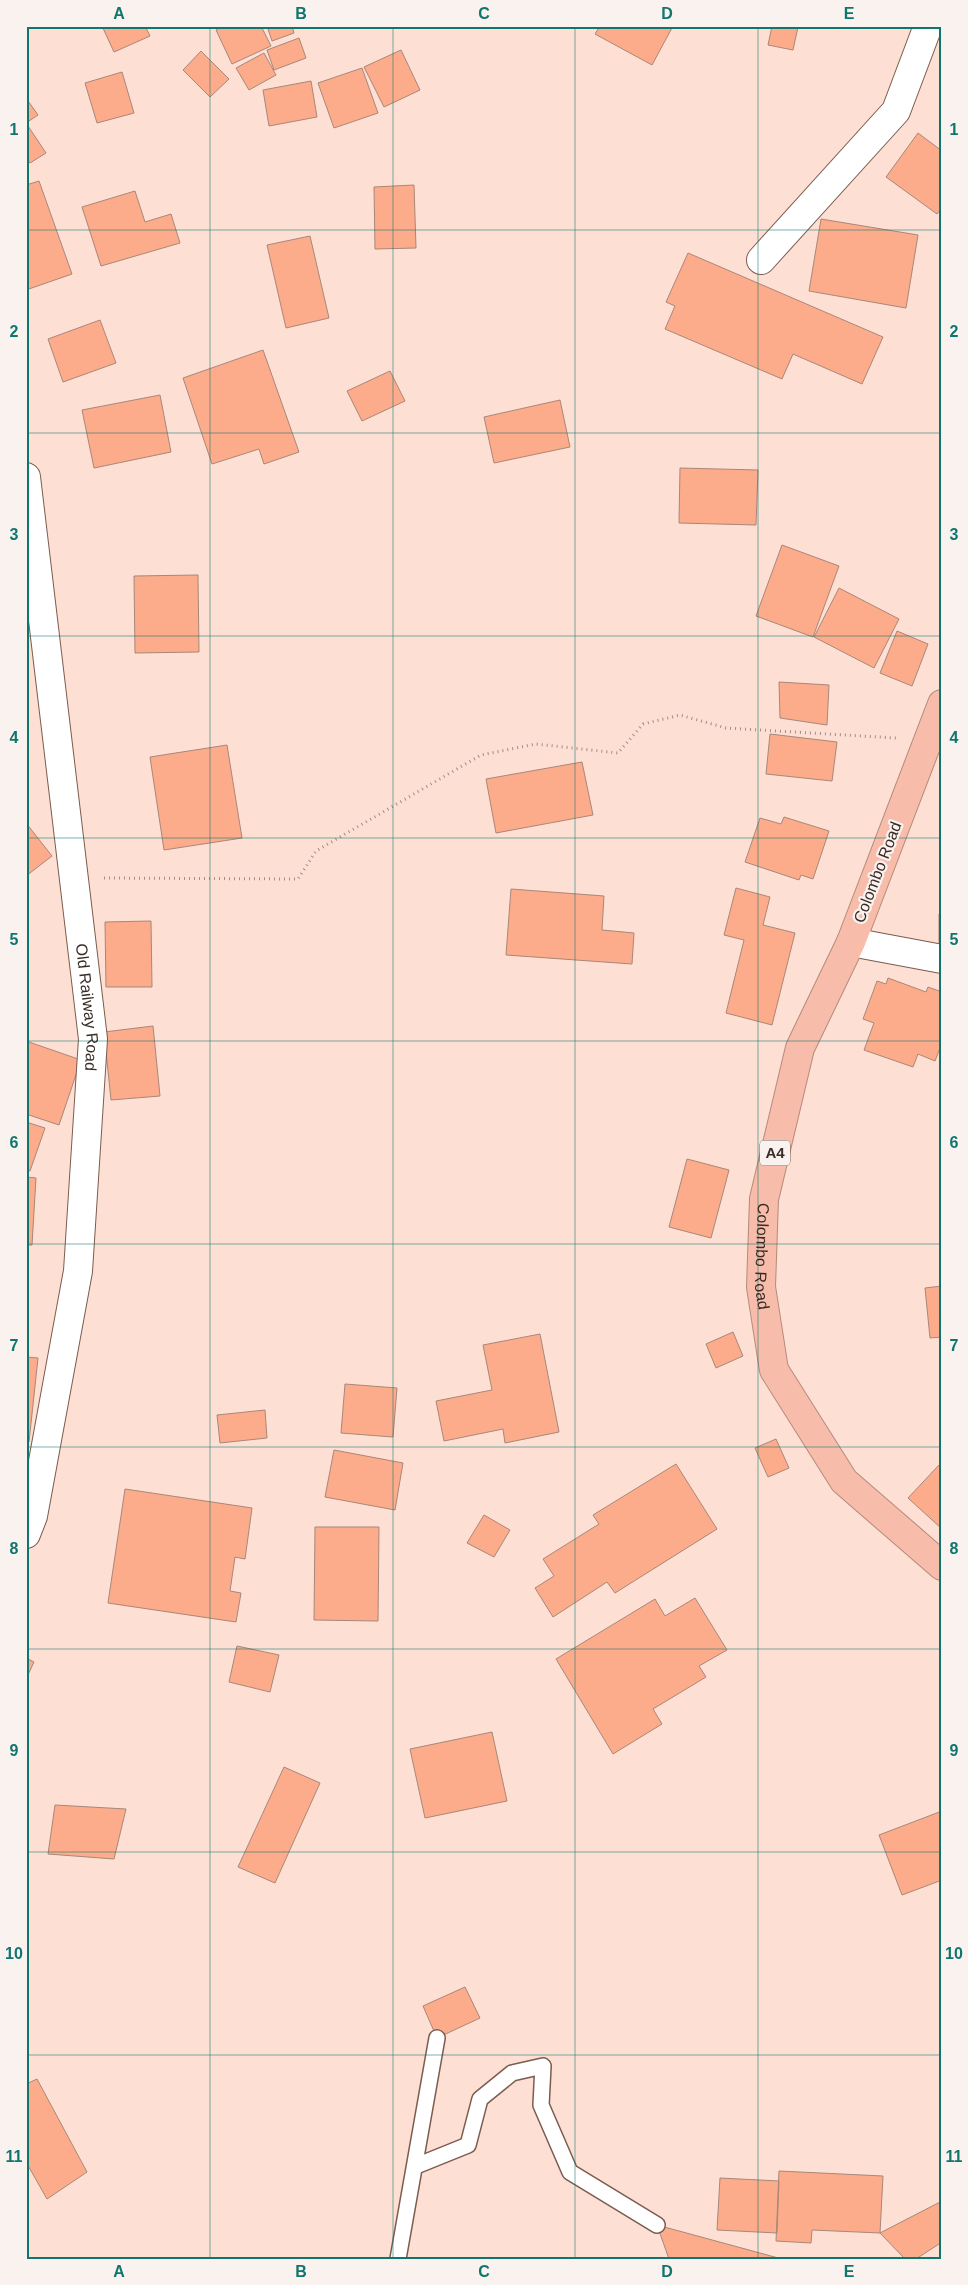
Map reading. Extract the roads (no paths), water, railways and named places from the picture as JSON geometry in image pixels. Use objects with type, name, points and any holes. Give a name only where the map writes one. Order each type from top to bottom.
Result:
[{"type":"highway","name":"Colombo Road","points":[[942,704],[850,942],[800,1048],[764,1198],[761,1287],[774,1370],[844,1482],[942,1566]]},
{"type":"street","points":[[761,260],[896,111],[928,26]]},
{"type":"street","name":"Old Railway Road","points":[[26,477],[93,1039],[78,1271],[33,1516],[26,1534]]},
{"type":"street","points":[[850,942],[942,959]]},
{"type":"lane","points":[[398,2259],[416,2166],[437,2038]]},
{"type":"lane","points":[[416,2166],[468,2146],[480,2100],[512,2073],[543,2066],[541,2105],[570,2172],[657,2225]]}]
